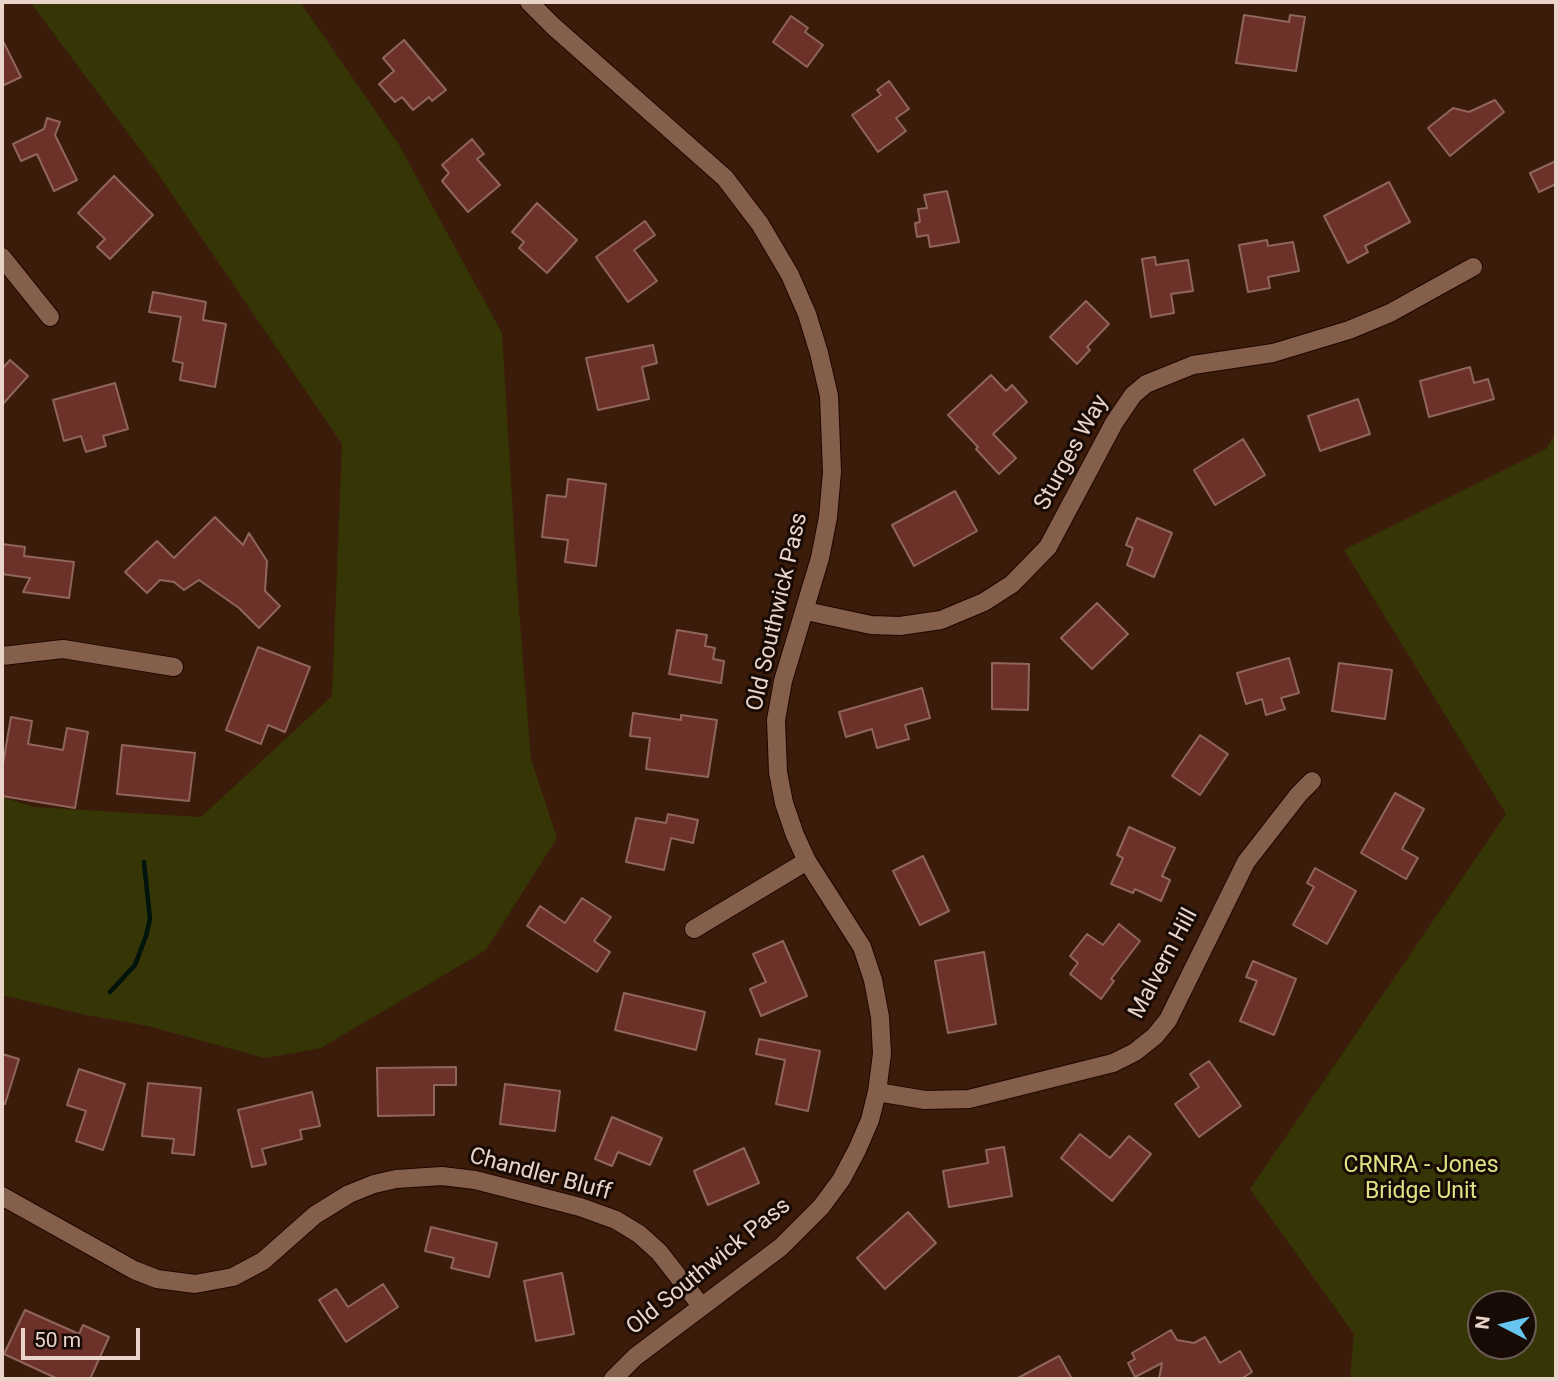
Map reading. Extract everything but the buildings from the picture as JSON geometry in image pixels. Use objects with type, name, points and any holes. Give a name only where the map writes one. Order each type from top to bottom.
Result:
[{"type":"street","name":"Old Southwick Pass","points":[[529,2],[724,178],[760,224],[790,275],[807,314],[829,396],[832,472],[828,517],[806,611],[783,684],[776,720],[778,772],[794,835],[807,861],[862,947],[873,980],[880,1017],[882,1054],[877,1092],[870,1120],[841,1180],[821,1207],[781,1247],[635,1357],[613,1379]]},
{"type":"street","points":[[2,257],[50,317]]},
{"type":"street","name":"Sturges Way","points":[[806,611],[871,625],[900,626],[942,620],[984,602],[1013,584],[1048,547],[1114,423],[1133,395],[1146,384],[1193,365],[1273,352],[1349,330],[1390,313],[1473,267]]},
{"type":"street","points":[[2,656],[63,649],[174,667]]},
{"type":"street","name":"Malvern Hill","points":[[877,1092],[925,1100],[969,1099],[995,1095],[1113,1063],[1135,1052],[1154,1037],[1168,1020],[1246,862],[1312,781]]},
{"type":"street","points":[[694,929],[807,861]]},
{"type":"street","name":"Chandler Bluff","points":[[2,1196],[134,1270],[158,1279],[195,1284],[233,1276],[263,1261],[315,1215],[349,1194],[374,1184],[442,1175],[475,1180],[580,1207],[616,1220],[639,1234],[659,1252],[702,1307]]},
{"type":"green space","points":[[30,2],[300,2],[399,145],[502,333],[531,759],[557,838],[486,950],[321,1048],[265,1058],[148,1026],[86,1015],[2,995],[2,797],[33,807],[201,817],[332,696],[342,444],[154,168]]},
{"type":"green space","name":"CRNRA - Jones Bridge Unit","points":[[1556,433],[1556,1379],[1350,1379],[1354,1334],[1250,1189],[1506,814],[1344,550],[1546,449]]},
{"type":"waterway","points":[[110,992],[135,965],[146,936],[150,919],[144,862]]}]
